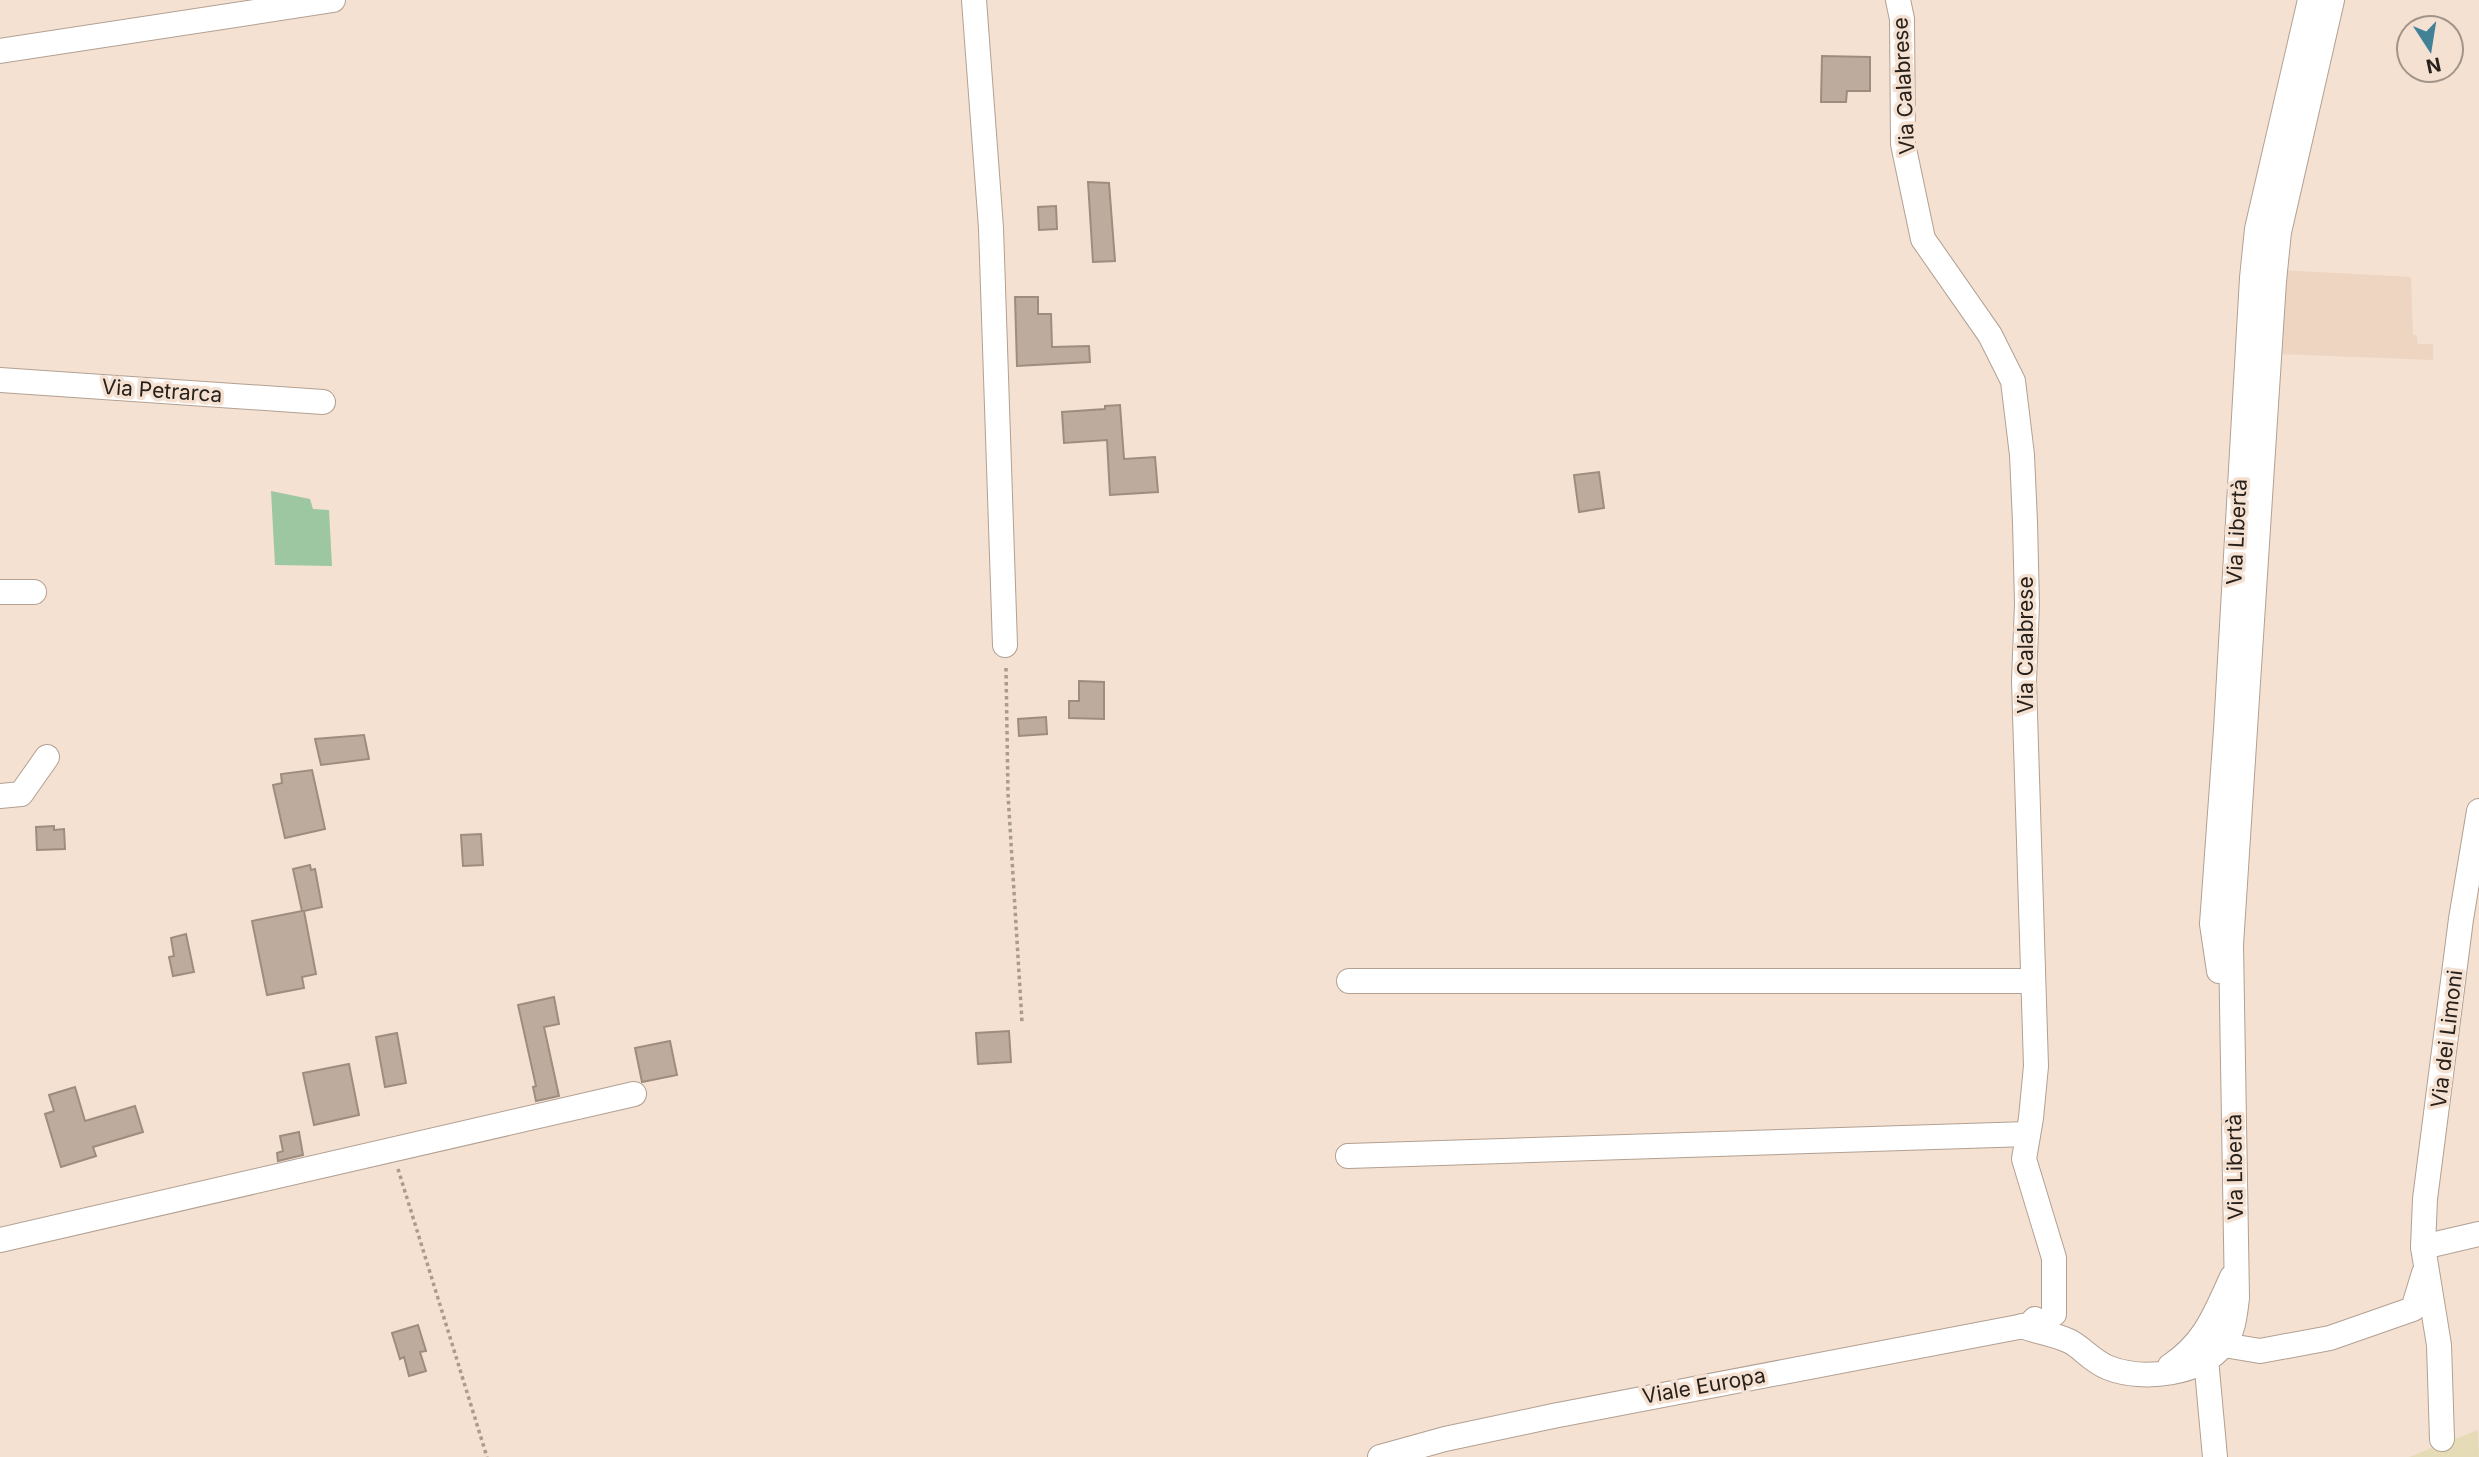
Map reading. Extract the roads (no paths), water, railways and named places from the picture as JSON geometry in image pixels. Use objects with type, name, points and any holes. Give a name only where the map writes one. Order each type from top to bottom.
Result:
[{"type":"street","points":[[0,51],[333,0]]},
{"type":"street","points":[[974,0],[991,228],[1005,645]]},
{"type":"street","name":"Via Calabrese","points":[[1898,0],[1902,19],[1903,144],[1923,239],[1990,335],[2013,381],[2022,455],[2027,604],[2024,681],[2036,1066],[2024,1159],[2054,1258],[2054,1314]]},
{"type":"street","name":"Via Libertà","points":[[2215,1352],[2233,1328],[2238,1298],[2233,1069],[2212,924],[2236,730],[2263,279],[2258,229],[2310,0]]},
{"type":"street","name":"Via Libertà","points":[[2263,279],[2279,232],[2332,0]]},
{"type":"street","name":"Via Petrarca","points":[[0,380],[323,402]]},
{"type":"street","points":[[0,592],[34,592]]},
{"type":"street","points":[[0,796],[21,794],[47,757]]},
{"type":"street","name":"Via dei Limoni","points":[[2424,1258],[2425,1199],[2461,919],[2479,811]]},
{"type":"street","points":[[1349,981],[2032,981]]},
{"type":"street","points":[[0,1240],[634,1094]]},
{"type":"street","points":[[1348,1156],[2028,1135]]},
{"type":"street","points":[[2424,1258],[2479,1234]]},
{"type":"street","points":[[2026,1325],[2070,1341],[2092,1360],[2130,1374],[2187,1368],[2215,1352],[2260,1351],[2330,1338],[2413,1309],[2424,1258]]},
{"type":"street","points":[[2424,1258],[2439,1345],[2442,1439]]},
{"type":"street","points":[[2157,1373],[2183,1357],[2196,1345],[2208,1328],[2237,1266]]},
{"type":"street","points":[[2054,1314],[2069,1326],[2070,1341]]},
{"type":"street","name":"Viale Europa","points":[[1380,1457],[1445,1439],[1577,1411],[2026,1325],[2038,1315],[2054,1314]]},
{"type":"street","points":[[2215,1352],[2215,1457]]}]
